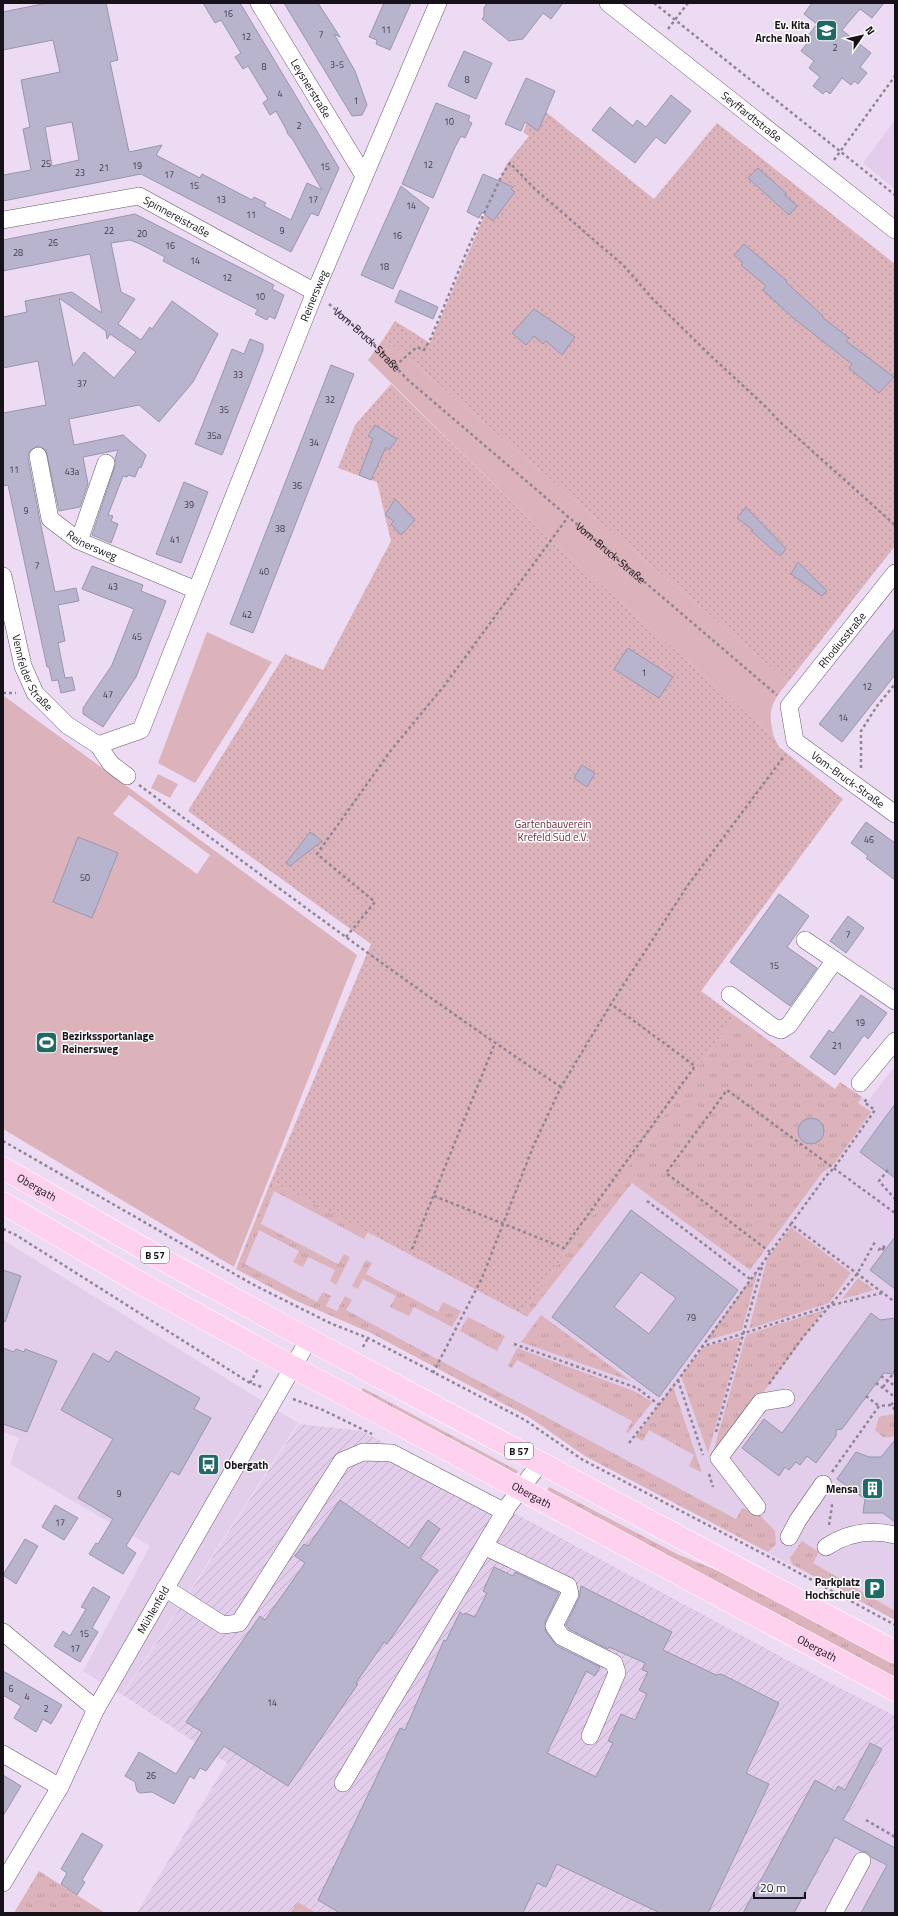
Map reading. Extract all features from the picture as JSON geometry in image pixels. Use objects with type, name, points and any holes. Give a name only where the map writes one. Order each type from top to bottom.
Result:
[{"type":"main road","name":"Obergath","points":[[3,1168],[167,1262],[895,1652]]},
{"type":"main road","name":"Obergath","points":[[3,1203],[140,1283],[293,1367],[895,1690]]},
{"type":"street","name":"Leysnerstraße","points":[[259,3],[363,174]]},
{"type":"street","name":"Reinersweg","points":[[98,745],[141,730],[363,174],[438,3]]},
{"type":"street","name":"Seyffardtstraße","points":[[608,3],[895,230]]},
{"type":"street","name":"Spinnereistraße","points":[[3,220],[139,196],[315,292]]},
{"type":"street","name":"Reinersweg","points":[[38,456],[50,519],[79,541],[196,590]]},
{"type":"street","points":[[79,541],[106,463]]},
{"type":"street","name":"Rhodiusstraße","points":[[789,706],[895,573]]},
{"type":"street","name":"Vennfelder Straße","points":[[3,576],[23,666],[35,693],[68,725],[98,745]]},
{"type":"street","points":[[789,706],[795,742]]},
{"type":"street","name":"Vom-Bruck-Straße","points":[[795,742],[895,814]]},
{"type":"street","points":[[98,745],[111,764],[127,776]]},
{"type":"street","points":[[805,940],[895,1002]]},
{"type":"street","points":[[730,995],[773,1027],[781,1030],[789,1025],[835,960]]},
{"type":"street","points":[[860,1083],[895,1041]]},
{"type":"street","name":"Mühlenfeld","points":[[3,1883],[60,1787],[96,1709],[309,1339]]},
{"type":"street","points":[[757,1507],[719,1458],[761,1402],[786,1398]]},
{"type":"street","points":[[165,1588],[223,1625],[239,1623],[342,1461],[363,1452],[392,1453],[505,1512]]},
{"type":"street","points":[[343,1783],[486,1547],[505,1512],[541,1462]]},
{"type":"street","points":[[789,1537],[798,1520],[823,1484]]},
{"type":"street","points":[[827,1540],[851,1534],[879,1531],[895,1535]]},
{"type":"street","points":[[486,1547],[568,1586],[570,1594],[554,1626],[562,1637],[614,1663],[617,1673],[590,1736]]},
{"type":"street","points":[[3,1632],[96,1709]]},
{"type":"street","points":[[3,1754],[60,1787]]},
{"type":"street","points":[[834,1913],[862,1860]]},
{"type":"path","points":[[654,3],[895,195]]},
{"type":"path","points":[[658,42],[688,3]]},
{"type":"path","points":[[824,173],[895,76]]},
{"type":"path","points":[[395,366],[417,347],[424,350],[431,338],[469,246],[502,175],[510,163],[535,190],[623,265],[653,299],[710,356],[768,409],[780,422],[895,525]]},
{"type":"path","name":"Vom-Bruck-Straße","points":[[315,292],[369,339],[408,380],[789,706]]},
{"type":"path","points":[[346,937],[375,902],[317,854],[392,749],[444,686],[568,517]]},
{"type":"path","points":[[860,789],[861,731],[877,706],[895,684]]},
{"type":"path","points":[[433,1373],[482,1278],[533,1147],[562,1087],[611,1004],[688,885],[795,742]]},
{"type":"path","points":[[127,776],[346,937],[495,1043],[562,1087]]},
{"type":"path","points":[[434,1196],[564,1248],[695,1066],[611,1004]]},
{"type":"path","points":[[412,1249],[495,1043]]},
{"type":"path","points":[[629,1443],[660,1405],[750,1279],[826,1176],[834,1168],[875,1110],[864,1102],[869,1096],[860,1083]]},
{"type":"path","points":[[770,1252],[666,1173],[727,1090],[895,1213]]},
{"type":"path","points":[[3,1141],[252,1284],[332,1324],[368,1338],[525,1420],[584,1460],[777,1561],[895,1625]]},
{"type":"path","points":[[888,1170],[879,1181],[895,1199]]},
{"type":"path","points":[[647,1201],[750,1279]]},
{"type":"path","points":[[791,1224],[895,1302]]},
{"type":"path","points":[[3,1229],[16,1235],[250,1382]]},
{"type":"path","points":[[761,1402],[760,1397],[803,1337],[857,1274],[875,1242]]},
{"type":"path","points":[[716,1434],[764,1261]]},
{"type":"path","points":[[700,1348],[832,1305],[882,1292]]},
{"type":"path","points":[[514,1344],[637,1388],[660,1405]]},
{"type":"path","points":[[883,1387],[895,1371]]},
{"type":"path","points":[[881,1376],[895,1386]]},
{"type":"path","points":[[678,1380],[704,1460]]},
{"type":"path","points":[[876,1383],[895,1398],[891,1405]]},
{"type":"path","points":[[866,1396],[879,1406],[891,1405]]},
{"type":"path","points":[[891,1405],[895,1410]]},
{"type":"path","points":[[827,1540],[832,1506],[823,1484],[879,1406]]},
{"type":"path","points":[[707,1468],[714,1487]]},
{"type":"path","points":[[866,1820],[895,1837]]},
{"type":"shaded area","points":[[895,120],[895,189],[863,163]]},
{"type":"shaded area","points":[[735,1016],[835,1089],[840,1082],[868,1101],[895,1066],[895,1620],[585,1456],[529,1417],[371,1333],[297,1301],[236,1269],[271,1181],[522,1314]]},
{"type":"shaded area","points":[[3,1240],[298,1423],[122,1695],[83,1671],[150,1546],[10,1464],[19,1438],[3,1432]]},
{"type":"shaded area","points":[[299,1424],[362,1431],[828,1682],[895,1716],[895,1732],[796,1913],[316,1913],[298,1902],[290,1913],[137,1913],[227,1763],[123,1695]]},
{"type":"shaded area","points":[[895,1732],[895,1913],[796,1913],[849,1816]]},
{"type":"green space","points":[[536,104],[654,199],[717,123],[895,264],[895,546],[788,682],[384,338],[395,321],[430,343],[506,165],[529,136],[523,132]]},
{"type":"green space","points":[[384,338],[788,682],[772,707],[771,720],[774,737],[545,535],[368,360]]},
{"type":"green space","name":"Gartenbauverein Krefeld Süd e.V.","points":[[391,384],[545,535],[774,737],[779,747],[843,799],[701,991],[735,1016],[522,1314],[271,1181],[371,944],[188,811],[285,654],[323,670],[391,541],[377,482],[338,468],[355,425]]},
{"type":"green space","points":[[207,632],[272,662],[195,783],[158,763]]},
{"type":"green space","points":[[4,696],[357,955],[234,1267],[3,1129]],"holes":[[[129,795],[210,855],[197,874],[113,814]],[[78,838],[118,853],[92,918],[53,902]]]},
{"type":"green space","points":[[158,774],[178,784],[170,798],[151,788]]},
{"type":"green space","points":[[735,1016],[835,1089],[840,1082],[862,1097],[858,1103],[871,1112],[834,1164],[822,1173],[750,1270],[632,1183],[527,1317],[522,1314]]},
{"type":"green space","points":[[271,1181],[368,1232],[364,1239],[274,1191],[261,1224],[338,1264],[344,1254],[350,1257],[336,1285],[330,1281],[335,1270],[308,1257],[303,1267],[293,1262],[299,1251],[259,1230],[245,1264],[317,1302],[323,1292],[331,1296],[326,1306],[337,1311],[345,1296],[352,1300],[346,1310],[736,1519],[742,1508],[757,1512],[775,1531],[776,1544],[768,1552],[585,1456],[529,1417],[371,1333],[297,1301],[236,1269]]},
{"type":"green space","points":[[791,1227],[851,1273],[829,1303],[749,1329],[767,1259]]},
{"type":"green space","points":[[366,1260],[372,1263],[366,1274],[438,1312],[443,1302],[461,1311],[452,1327],[414,1307],[409,1316],[390,1307],[396,1296],[363,1279],[358,1289],[352,1286]]},
{"type":"green space","points":[[758,1270],[742,1330],[705,1341]]},
{"type":"green space","points":[[858,1278],[874,1290],[842,1299]]},
{"type":"green space","points":[[824,1310],[718,1454],[712,1456],[746,1335]]},
{"type":"green space","points":[[541,1315],[631,1381],[521,1342]]},
{"type":"green space","points":[[468,1317],[505,1336],[497,1351],[460,1331]]},
{"type":"green space","points":[[741,1337],[708,1453],[681,1376],[703,1347]]},
{"type":"green space","points":[[517,1348],[634,1391],[652,1402],[628,1433],[626,1432],[632,1421],[517,1360],[512,1368],[508,1366]]},
{"type":"green space","points":[[673,1386],[702,1473],[689,1466],[694,1455],[649,1430],[643,1441],[635,1437]]},
{"type":"green space","points":[[363,1388],[518,1471],[515,1476],[360,1394]]},
{"type":"green space","points":[[893,1414],[895,1417],[895,1435],[891,1437],[883,1437],[875,1430],[879,1417]]},
{"type":"green space","points":[[549,1487],[679,1555],[734,1577],[895,1663],[895,1680],[546,1493]]},
{"type":"green space","points":[[802,1541],[819,1552],[813,1563],[895,1611],[895,1620],[792,1564],[790,1558]]},
{"type":"green space","points":[[39,1871],[105,1913],[14,1913]]},
{"type":"green space","points":[[298,1902],[316,1913],[290,1913]]},
{"type":"building","points":[[47,3],[106,3],[118,60],[110,62],[129,152],[162,145],[156,155],[200,178],[202,174],[252,200],[254,197],[266,203],[264,206],[291,220],[307,183],[322,190],[293,140],[287,133],[276,111],[270,115],[263,103],[268,99],[248,66],[243,69],[235,57],[241,53],[221,20],[215,23],[203,3],[240,3],[339,168],[318,216],[311,213],[291,252],[141,174],[3,201],[3,175],[31,170],[23,129],[30,127],[21,80],[60,72],[53,40],[3,50],[3,12]],"holes":[[[72,122],[79,160],[52,166],[45,127]]]},
{"type":"building","points":[[284,3],[318,3],[340,37],[334,34],[355,71],[367,105],[362,115],[352,116]]},
{"type":"building","points":[[384,3],[411,3],[390,50],[376,44],[377,40],[369,37]]},
{"type":"building","points":[[487,3],[563,3],[551,19],[543,13],[523,39],[509,41],[482,19],[484,16],[484,8]]},
{"type":"building","points":[[812,3],[884,3],[872,18],[860,9],[842,30],[871,53],[860,67],[867,73],[858,84],[854,81],[851,85],[842,78],[830,94],[826,91],[823,94],[813,86],[820,77],[809,68],[814,61],[801,51],[808,42],[805,40],[817,24],[804,14]]},
{"type":"building","points":[[464,51],[492,63],[476,99],[448,86]]},
{"type":"building","points":[[526,78],[555,91],[538,131],[525,122],[521,131],[505,124]]},
{"type":"building","points":[[671,95],[691,111],[665,144],[656,137],[635,163],[592,130],[610,107],[633,126],[637,120],[646,127]]},
{"type":"building","points":[[436,103],[470,116],[468,121],[472,123],[465,138],[461,136],[455,147],[433,198],[402,184]]},
{"type":"building","points":[[758,168],[786,193],[785,195],[797,206],[789,215],[748,178]]},
{"type":"building","points":[[483,174],[513,187],[511,189],[515,192],[493,221],[482,212],[479,218],[467,212]]},
{"type":"building","points":[[401,186],[429,208],[393,289],[361,275]]},
{"type":"building","points":[[135,214],[274,285],[272,289],[284,295],[275,319],[269,316],[267,320],[255,314],[258,310],[163,261],[165,257],[140,244],[130,240],[111,243],[121,292],[135,299],[118,324],[141,340],[150,327],[152,329],[172,301],[218,334],[193,382],[159,422],[139,405],[69,419],[74,445],[123,435],[146,455],[141,468],[139,467],[135,477],[128,475],[127,477],[123,476],[108,515],[113,516],[111,521],[118,524],[111,543],[92,535],[115,466],[115,459],[118,450],[83,457],[88,484],[80,507],[59,511],[46,450],[37,446],[29,452],[28,458],[55,592],[76,588],[79,601],[58,605],[65,641],[58,643],[65,678],[72,677],[75,690],[61,693],[58,680],[52,681],[49,667],[47,667],[8,485],[3,486],[3,413],[46,405],[38,361],[3,368],[3,317],[27,312],[25,301],[72,292],[102,313],[90,254],[3,271],[3,240]],"holes":[[[59,298],[106,331],[107,339],[110,334],[136,352],[114,378],[84,352],[73,366]]]},
{"type":"building","points":[[744,244],[787,281],[786,282],[823,316],[822,317],[849,338],[846,341],[894,377],[879,393],[849,368],[852,364],[792,317],[763,290],[766,286],[741,265],[743,263],[734,255]]},
{"type":"building","points":[[400,290],[438,307],[433,319],[395,302]]},
{"type":"building","points":[[534,309],[575,337],[562,355],[546,341],[543,344],[534,336],[526,345],[512,333]]},
{"type":"building","points":[[250,339],[263,344],[263,350],[222,455],[195,444],[232,349],[244,354]]},
{"type":"building","points":[[331,365],[354,374],[253,633],[230,624]]},
{"type":"building","points":[[375,425],[397,439],[389,450],[386,447],[371,480],[359,475],[373,439],[368,436]]},
{"type":"building","points":[[184,482],[208,492],[181,563],[156,554]]},
{"type":"building","points":[[395,499],[415,520],[401,535],[391,524],[394,521],[385,515]]},
{"type":"building","points":[[746,507],[786,549],[780,556],[751,531],[753,530],[737,518]]},
{"type":"building","points":[[798,562],[827,591],[822,596],[791,574]]},
{"type":"building","points":[[92,566],[143,585],[141,591],[166,601],[136,677],[103,727],[83,714],[83,708],[112,665],[134,609],[82,589]]},
{"type":"building","points":[[895,628],[895,675],[842,742],[819,724]]},
{"type":"building","points":[[628,648],[673,677],[659,698],[614,669]]},
{"type":"building","points":[[582,765],[595,773],[587,787],[574,778]]},
{"type":"building","points":[[866,822],[895,843],[895,880],[866,858],[868,856],[851,843]]},
{"type":"building","points":[[310,832],[322,841],[290,866],[286,863]]},
{"type":"building","points":[[78,837],[118,853],[92,918],[53,902]]},
{"type":"building","points":[[779,894],[809,916],[787,947],[817,968],[790,1006],[730,962]]},
{"type":"building","points":[[848,916],[864,928],[846,953],[830,941]]},
{"type":"building","points":[[861,995],[887,1013],[868,1039],[864,1035],[835,1075],[810,1057],[829,1030],[833,1033]]},
{"type":"building","points":[[895,1104],[895,1178],[860,1152]]},
{"type":"building","points":[[811,1118],[820,1122],[824,1131],[820,1140],[811,1144],[802,1140],[798,1131],[802,1122]]},
{"type":"building","points":[[631,1210],[738,1290],[659,1397],[552,1317]],"holes":[[[641,1272],[676,1298],[649,1334],[614,1307]]]},
{"type":"building","points":[[895,1237],[895,1289],[870,1270]]},
{"type":"building","points":[[3,1270],[21,1276],[5,1322],[3,1321]]},
{"type":"building","points":[[871,1313],[880,1320],[895,1318],[895,1374],[884,1373],[842,1429],[836,1430],[836,1436],[816,1463],[807,1456],[800,1465],[796,1462],[789,1470],[785,1467],[779,1476],[742,1448],[764,1419],[782,1433]]},
{"type":"building","points":[[3,1348],[14,1352],[16,1349],[24,1352],[25,1349],[57,1361],[27,1432],[3,1424]]},
{"type":"building","points":[[116,1351],[200,1398],[194,1409],[211,1418],[179,1475],[171,1471],[126,1546],[136,1553],[123,1574],[89,1554],[96,1543],[98,1544],[113,1519],[78,1498],[113,1439],[61,1410],[93,1353],[109,1362]]},
{"type":"building","name":"Mensa","points":[[895,1440],[895,1522],[883,1513],[863,1513],[865,1499],[837,1479],[856,1452],[869,1457],[881,1457]]},
{"type":"building","points":[[340,1500],[409,1548],[428,1520],[440,1529],[420,1558],[438,1570],[387,1644],[384,1642],[356,1683],[358,1684],[288,1786],[224,1746],[206,1771],[200,1768],[194,1779],[190,1776],[174,1804],[152,1792],[140,1793],[137,1791],[135,1782],[125,1776],[139,1752],[176,1774],[202,1732],[186,1722],[260,1616],[265,1620],[305,1563],[295,1556],[304,1544],[308,1546]]},
{"type":"building","points":[[55,1505],[78,1518],[64,1540],[42,1527]]},
{"type":"building","points":[[25,1539],[38,1546],[16,1584],[3,1575]]},
{"type":"building","points":[[494,1567],[513,1576],[515,1572],[559,1593],[545,1622],[546,1632],[557,1646],[600,1667],[595,1676],[586,1671],[547,1753],[596,1777],[613,1743],[608,1741],[621,1714],[635,1720],[647,1694],[639,1690],[648,1672],[642,1670],[645,1663],[609,1647],[608,1649],[569,1629],[566,1625],[579,1598],[581,1586],[672,1632],[663,1650],[716,1675],[721,1674],[779,1703],[746,1773],[769,1784],[708,1913],[660,1913],[557,1864],[546,1887],[537,1883],[523,1913],[340,1913],[318,1900],[400,1728],[405,1730],[444,1640],[446,1641],[460,1612],[464,1615],[465,1613],[475,1617],[487,1593],[483,1591]]},
{"type":"building","points":[[93,1587],[110,1597],[92,1628],[98,1632],[80,1662],[54,1646],[63,1631],[70,1636],[86,1609],[81,1607]]},
{"type":"building","points":[[3,1671],[62,1705],[51,1724],[43,1719],[36,1732],[14,1718],[21,1706],[3,1695]]},
{"type":"building","points":[[870,1743],[882,1749],[843,1820],[895,1848],[895,1913],[861,1913],[887,1865],[871,1857],[867,1852],[861,1851],[835,1837],[794,1913],[743,1913],[815,1780],[835,1791],[838,1786],[845,1790]]},
{"type":"building","points":[[3,1775],[21,1786],[3,1816]]},
{"type":"building","points":[[82,1833],[103,1845],[82,1880],[85,1882],[77,1895],[61,1884],[67,1873],[61,1869]]},
{"type":"place","name":"Ev. Kita Arche Noah","points":[[826,31]]},
{"type":"place","name":"Bezirkssportanlage Reinersweg","points":[[46,1042]]},
{"type":"place","name":"Obergath","points":[[208,1465]]},
{"type":"place","name":"Mensa","points":[[873,1489]]},
{"type":"place","name":"Parkplatz Hochschule","points":[[875,1588]]}]
